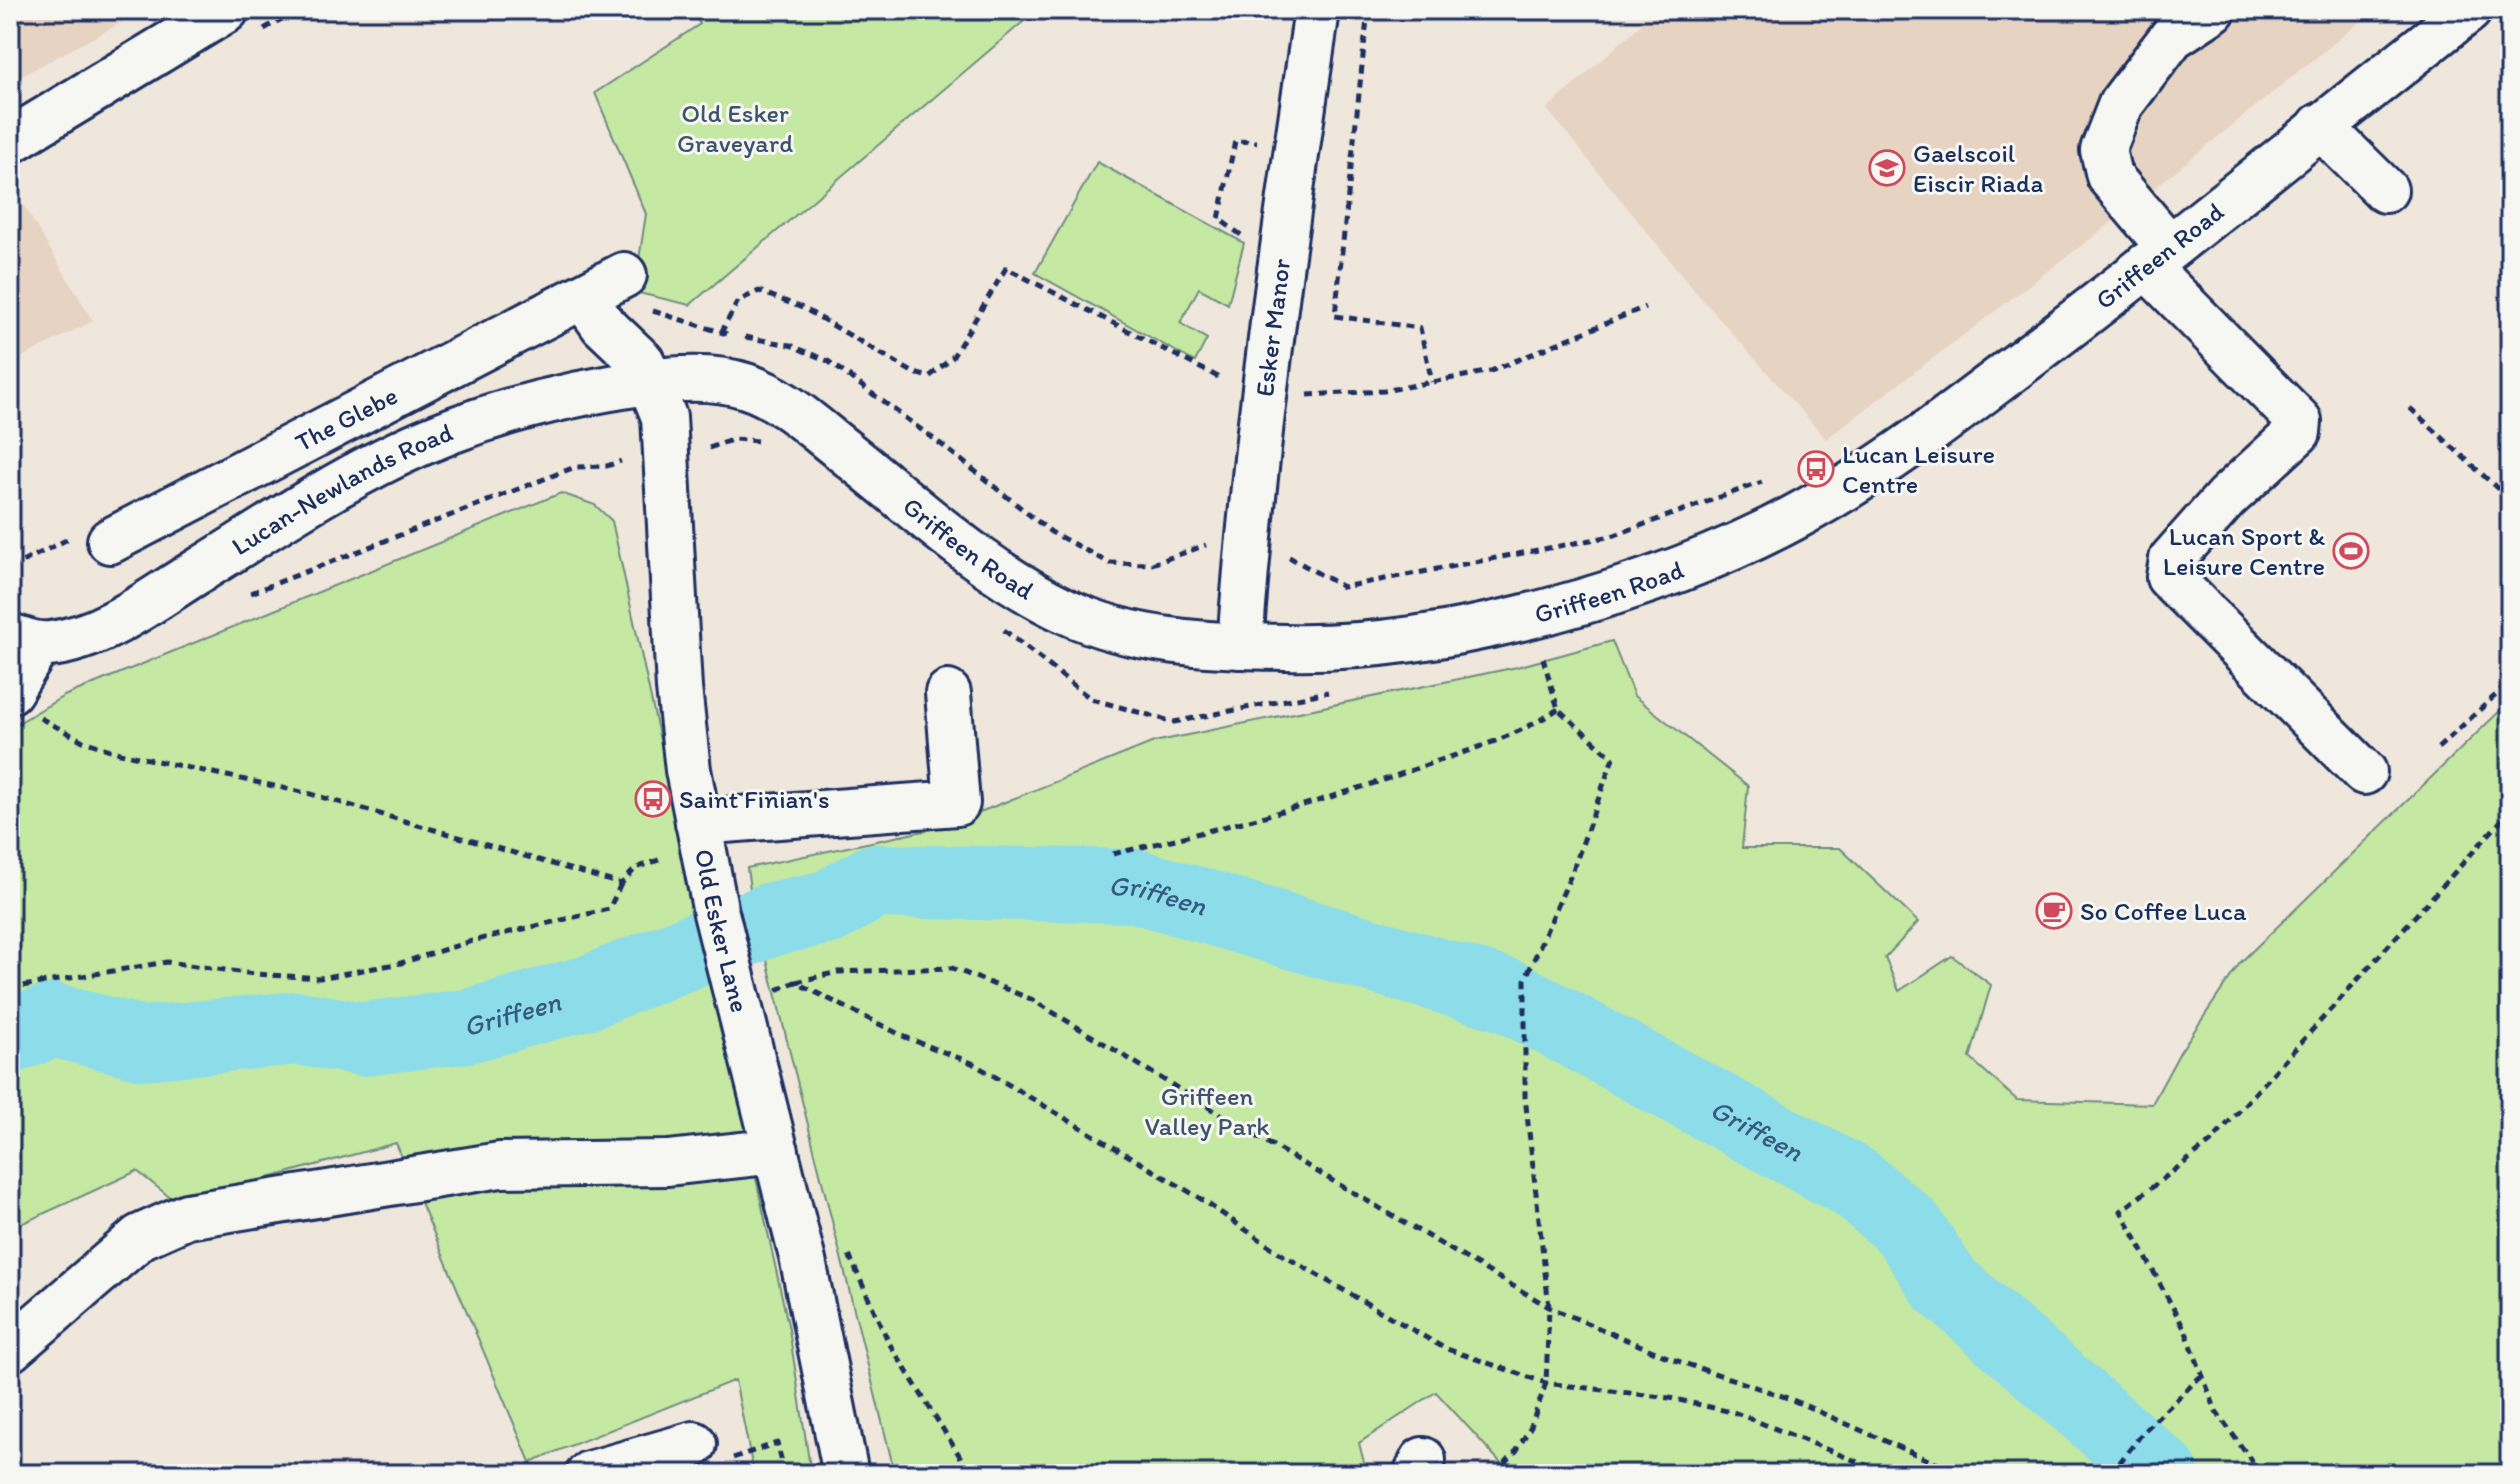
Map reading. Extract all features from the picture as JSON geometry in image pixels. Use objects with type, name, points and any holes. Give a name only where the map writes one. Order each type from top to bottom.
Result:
[{"type":"street","points":[[10,141],[226,10]]},
{"type":"street","name":"Esker Manor","points":[[1240,646],[1247,547],[1276,287],[1317,10]]},
{"type":"street","points":[[2213,10],[2175,24],[2121,104],[2103,150],[2109,176],[2157,257],[2299,421],[2298,432],[2226,498],[2172,559],[2169,577],[2364,772]]},
{"type":"street","name":"Griffeen Road","points":[[650,382],[692,378],[745,385],[788,408],[995,572],[1066,611],[1116,631],[1240,646],[1315,648],[1397,643],[1532,614],[1682,567],[1740,544],[1797,516],[1866,475],[1958,411],[2469,10]]},
{"type":"street","points":[[2320,126],[2385,190]]},
{"type":"street","name":"The Glebe","points":[[110,541],[624,275]]},
{"type":"street","points":[[584,298],[603,325],[642,362],[650,382]]},
{"type":"street","name":"Lucan-Newlands Road","points":[[34,642],[81,637],[133,612],[392,456],[478,422],[555,400],[650,382]]},
{"type":"street","name":"Old Esker Lane","points":[[650,382],[664,417],[679,688],[688,770],[721,931],[803,1261],[846,1474]]},
{"type":"street","points":[[23,704],[34,642]]},
{"type":"street","points":[[701,836],[957,803],[948,693]]},
{"type":"street","points":[[10,1349],[140,1237],[187,1216],[500,1165],[668,1163],[776,1151]]},
{"type":"street","points":[[589,1474],[710,1452]]},
{"type":"path","points":[[1368,10],[1335,316],[1420,328],[1432,382]]},
{"type":"path","points":[[721,333],[738,301],[759,291],[805,309],[914,373],[929,377],[952,358],[1006,268],[1231,382]]},
{"type":"path","points":[[1301,389],[1310,396],[1384,391],[1491,371],[1645,307]]},
{"type":"path","points":[[2410,408],[2510,500]]},
{"type":"path","points":[[239,598],[575,467],[607,466],[621,461]]},
{"type":"path","points":[[1284,554],[1343,587],[1612,536],[1769,479]]},
{"type":"path","points":[[1495,1474],[1517,1450],[1531,1426],[1546,1383],[1549,1307],[1525,1097],[1525,980],[1573,870],[1613,758],[1558,709],[1538,645]]},
{"type":"path","points":[[2438,748],[2510,682]]},
{"type":"path","points":[[23,704],[83,741],[120,753],[311,794],[621,884]]},
{"type":"path","points":[[1113,854],[1354,792],[1470,752],[1539,722],[1558,709]]},
{"type":"path","points":[[2261,1474],[2216,1411],[2186,1332],[2121,1211],[2210,1143],[2510,811]]},
{"type":"path","points":[[10,988],[167,962],[254,974],[320,978],[401,963],[472,941],[609,909],[621,884],[636,868],[701,836]]},
{"type":"path","points":[[767,993],[795,982],[838,972],[952,968],[1031,999],[1549,1307],[1672,1359],[1788,1398],[1960,1474]]},
{"type":"path","points":[[795,982],[905,1037],[972,1063],[1198,1197],[1281,1254],[1444,1348],[1546,1383],[1670,1398],[1736,1413],[1888,1474]]},
{"type":"path","points":[[849,1255],[889,1343],[971,1474]]},
{"type":"path","points":[[2111,1474],[2144,1431],[2203,1374]]},
{"type":"path","points":[[710,1452],[777,1443],[785,1474]]},
{"type":"shaded area","points":[[10,10],[145,10],[10,82]]},
{"type":"shaded area","name":"Gaelscoil Eiscir Riada","points":[[1657,10],[2375,10],[2106,227],[1826,439],[1695,291],[1547,109]]},
{"type":"shaded area","points":[[15,191],[93,321],[10,363],[10,194]]},
{"type":"green space","name":"Old Esker Graveyard","points":[[691,10],[1037,10],[690,305],[634,292],[646,214],[595,93],[700,24]]},
{"type":"green space","points":[[1097,162],[1244,243],[1228,304],[1199,288],[1180,323],[1207,339],[1195,362],[1035,273]]},
{"type":"green space","points":[[561,493],[595,505],[612,521],[789,1329],[811,1474],[754,1474],[735,1380],[530,1462],[396,1143],[177,1203],[137,1171],[10,1229],[10,728],[64,696]]},
{"type":"green space","name":"Griffeen Valley Park","points":[[1612,641],[1634,696],[1748,786],[1742,848],[1840,848],[1918,922],[1885,958],[1899,991],[1952,956],[1991,985],[1970,1058],[2017,1100],[2152,1104],[2180,1052],[2240,963],[2510,701],[2510,1474],[1511,1474],[1436,1392],[1359,1443],[1367,1474],[895,1474],[751,896],[747,868],[943,827],[1154,742],[1517,667]]},
{"type":"waterway","name":"Griffeen","points":[[10,1037],[53,1020],[143,1043],[298,1028],[363,1039],[468,1026],[589,992],[772,919],[829,907],[874,881],[1136,886],[1509,996],[1855,1183],[1907,1227],[1945,1284],[2162,1474]]},
{"type":"place","name":"Gaelscoil Eiscir Riada","points":[[1887,168]]},
{"type":"place","name":"Lucan Leisure Centre","points":[[1816,469]]},
{"type":"place","name":"Lucan Sport & Leisure Centre","points":[[2351,551]]},
{"type":"place","name":"Saint Finian's","points":[[653,799]]},
{"type":"place","name":"So Coffee Luca","points":[[2054,911]]}]
